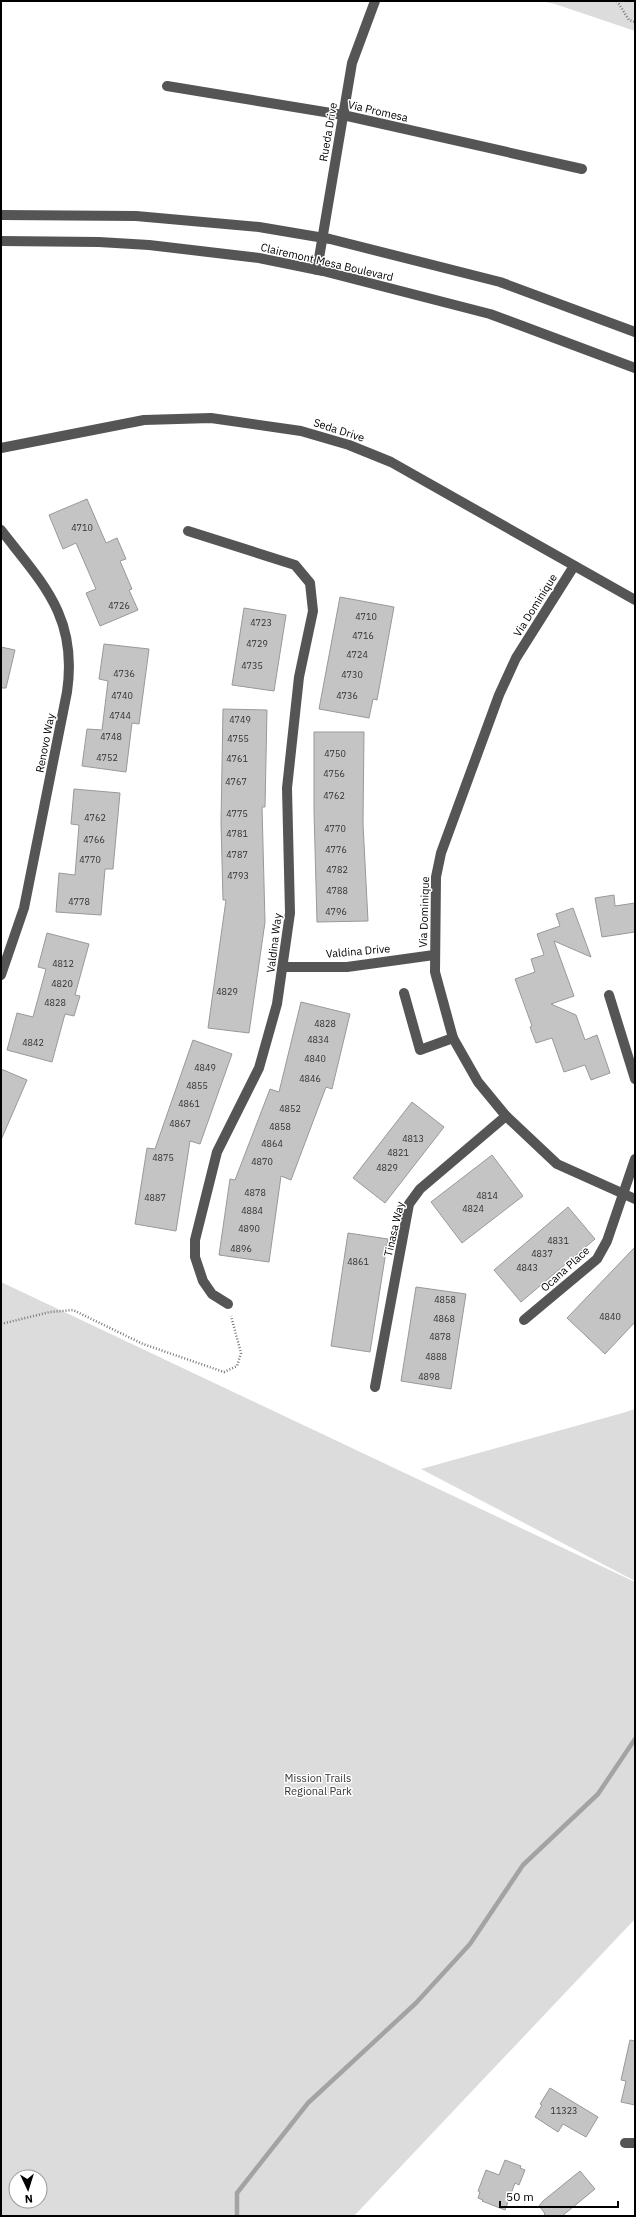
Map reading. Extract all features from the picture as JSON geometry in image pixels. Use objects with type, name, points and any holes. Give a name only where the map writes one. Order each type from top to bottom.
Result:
[{"type":"street","name":"Rueda Drive","points":[[317,270],[321,238],[352,63],[375,1]]},
{"type":"street","name":"Via Promesa","points":[[167,86],[343,115],[582,169]]},
{"type":"street","name":"Clairemont Mesa Boulevard","points":[[1,215],[136,216],[259,228],[321,238],[500,282],[635,332]]},
{"type":"street","name":"Clairemont Mesa Boulevard","points":[[1,241],[99,242],[149,245],[259,258],[317,270],[490,314],[635,368]]},
{"type":"street","name":"Seda Drive","points":[[1,448],[144,420],[211,418],[301,431],[349,445],[391,462],[635,600]]},
{"type":"street","name":"Renovo Way","points":[[1,530],[52,598],[64,624],[70,658],[67,692],[24,908],[1,975]]},
{"type":"street","name":"Valdina Way","points":[[188,531],[295,565],[310,583],[313,611],[299,677],[287,788],[290,913],[277,1004],[258,1068],[217,1152],[195,1240],[195,1257],[203,1281],[212,1294],[228,1304]]},
{"type":"street","name":"Via Dominique","points":[[574,566],[516,658],[499,694],[440,853],[436,877],[435,972],[453,1038],[478,1082],[506,1116],[556,1164],[623,1195],[635,1199]]},
{"type":"street","name":"Valdina Drive","points":[[283,966],[347,966],[434,956]]},
{"type":"street","points":[[404,993],[420,1050],[453,1038]]},
{"type":"street","points":[[609,995],[635,1079]]},
{"type":"street","name":"Tinasa Way","points":[[375,1387],[409,1204],[420,1189],[506,1116]]},
{"type":"street","name":"Ocana Place","points":[[524,1320],[597,1259],[608,1241],[635,1159]]},
{"type":"path","points":[[617,1],[629,20],[635,22]]},
{"type":"path","points":[[1,1324],[50,1312],[73,1310],[143,1344],[224,1372],[237,1366],[241,1353],[228,1304]]},
{"type":"green space","points":[[541,1],[635,1],[635,31],[555,4]]},
{"type":"green space","name":"Mission Trails Regional Park","points":[[1,1282],[635,1582],[635,1919],[354,2216],[1,2216]]},
{"type":"green space","points":[[635,1409],[635,1581],[421,1469],[619,1414]]},
{"type":"building","points":[[87,499],[106,543],[117,538],[126,559],[120,561],[132,589],[129,590],[138,610],[100,626],[86,593],[96,589],[76,543],[63,549],[49,515]]},
{"type":"building","points":[[340,597],[394,607],[377,700],[373,699],[369,718],[319,709]]},
{"type":"building","points":[[244,608],[286,615],[274,691],[232,685]]},
{"type":"building","points":[[104,644],[149,649],[139,724],[132,723],[126,772],[82,766],[87,729],[102,730],[108,681],[99,679]]},
{"type":"building","points":[[1,647],[15,650],[6,688],[1,688]]},
{"type":"building","points":[[223,709],[267,710],[265,807],[262,807],[265,922],[249,1033],[208,1028],[226,900],[223,900],[221,822]]},
{"type":"building","points":[[314,732],[364,732],[363,824],[368,921],[317,922],[314,811]]},
{"type":"building","points":[[74,789],[120,793],[113,869],[105,869],[101,915],[56,912],[59,873],[75,875],[79,825],[71,824]]},
{"type":"building","points":[[614,895],[615,906],[635,903],[635,932],[602,937],[595,898]]},
{"type":"building","points":[[573,908],[591,957],[554,941],[574,996],[551,1004],[576,1015],[585,1040],[597,1035],[610,1073],[591,1080],[585,1065],[564,1072],[552,1038],[536,1043],[530,1027],[532,1026],[515,979],[535,972],[531,959],[544,955],[537,934],[560,926],[556,914]]},
{"type":"building","points":[[47,933],[89,944],[75,995],[80,996],[74,1016],[65,1014],[52,1062],[7,1050],[17,1013],[33,1017],[46,969],[38,967]]},
{"type":"building","points":[[301,1002],[350,1014],[332,1089],[326,1087],[291,1180],[281,1176],[269,1262],[219,1255],[230,1179],[235,1180],[270,1089],[279,1092]]},
{"type":"building","points":[[193,1040],[232,1054],[200,1144],[190,1141],[176,1231],[135,1224],[147,1148],[155,1149]]},
{"type":"building","points":[[1,1069],[27,1080],[1,1140]]},
{"type":"building","points":[[412,1102],[444,1127],[385,1203],[353,1178]]},
{"type":"building","points":[[492,1155],[523,1196],[462,1243],[431,1202]]},
{"type":"building","points":[[568,1207],[595,1239],[521,1302],[494,1270]]},
{"type":"building","points":[[348,1233],[388,1239],[370,1352],[331,1346]]},
{"type":"building","points":[[635,1247],[635,1322],[605,1354],[567,1318]]},
{"type":"building","points":[[416,1287],[466,1294],[451,1389],[401,1381]]},
{"type":"building","points":[[630,2040],[635,2041],[635,2105],[621,2102],[626,2081],[621,2080]]},
{"type":"building","points":[[550,2088],[598,2117],[586,2137],[563,2124],[558,2132],[535,2117],[542,2105],[540,2104]]},
{"type":"building","points":[[505,2160],[521,2166],[520,2168],[525,2170],[519,2185],[515,2183],[505,2210],[482,2201],[483,2200],[478,2198],[480,2192],[478,2191],[486,2170],[499,2175]]},
{"type":"building","points":[[580,2171],[595,2189],[562,2216],[545,2216],[544,2212],[539,2206],[543,2201]]},
{"type":"waterway","points":[[237,2216],[237,2193],[308,2103],[416,2003],[470,1944],[523,1865],[598,1794],[635,1739]]}]
